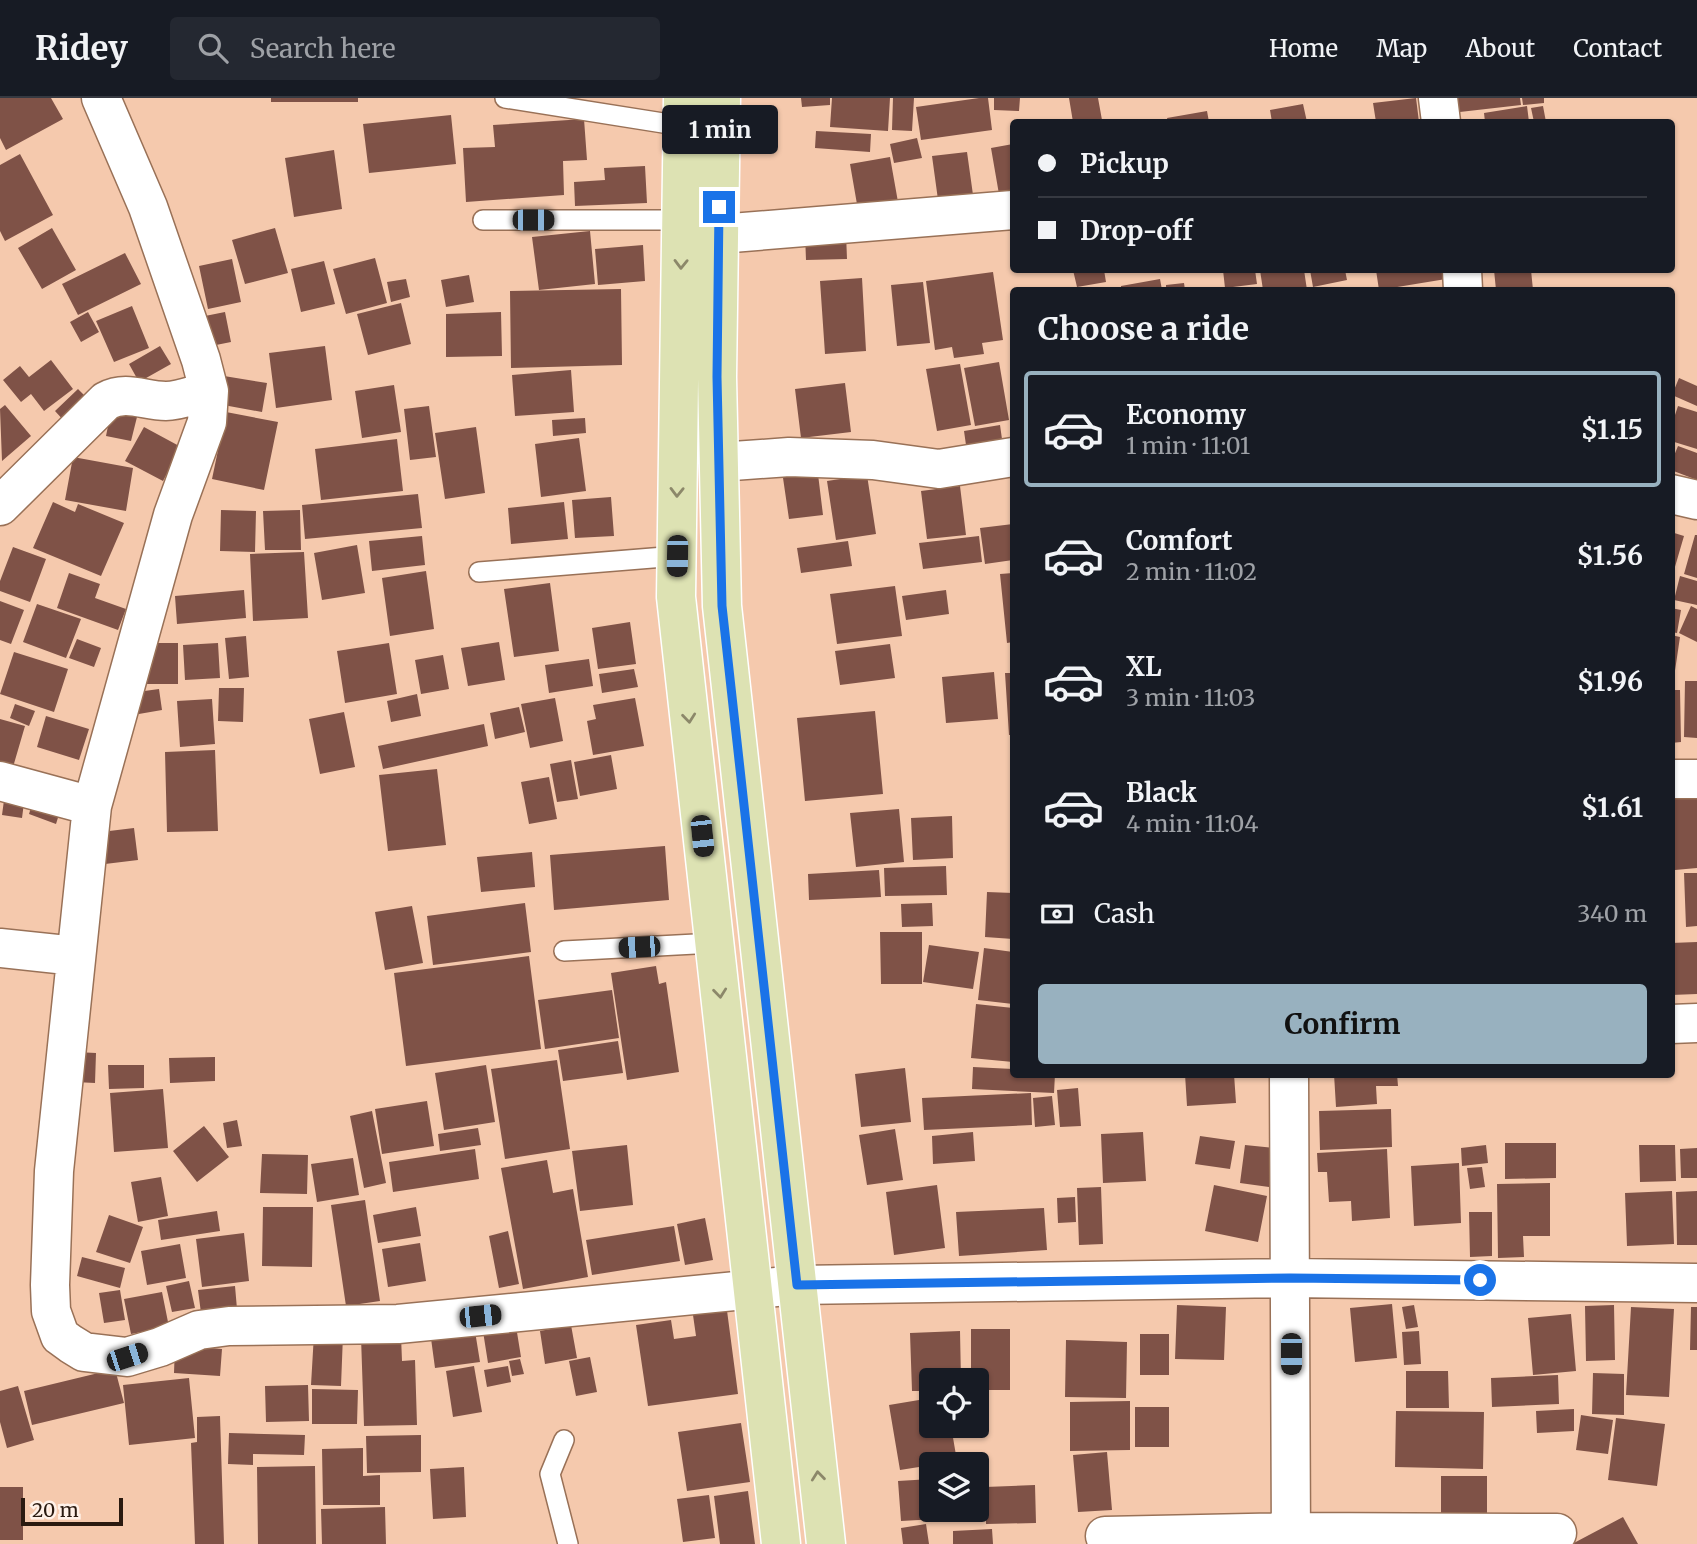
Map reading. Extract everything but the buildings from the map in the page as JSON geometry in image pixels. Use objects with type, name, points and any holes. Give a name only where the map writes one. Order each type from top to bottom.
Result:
[{"type":"main road","points":[[721,98],[717,377],[722,606],[826,1544]]},
{"type":"main road","points":[[683,112],[676,597],[781,1544]]},
{"type":"street","points":[[101,98],[148,207],[201,360],[209,391],[207,422],[173,515],[92,806],[54,1171],[50,1285],[51,1311],[60,1336],[84,1352],[127,1357],[199,1331],[229,1326],[398,1324],[797,1285],[1290,1278],[1697,1283]]},
{"type":"street","points":[[1438,98],[1441,119]]},
{"type":"street","points":[[719,234],[1010,210]]},
{"type":"street","points":[[0,506],[106,401],[118,395],[129,395],[167,401],[209,391]]},
{"type":"street","points":[[719,462],[789,457],[873,460],[939,469],[1010,457]]},
{"type":"street","points":[[1675,496],[1697,500]]},
{"type":"street","points":[[1675,779],[1697,779]]},
{"type":"street","points":[[0,781],[92,806]]},
{"type":"street","points":[[0,948],[76,956]]},
{"type":"street","points":[[1675,1024],[1697,1023]]},
{"type":"street","points":[[1289,1078],[1291,1538]]},
{"type":"street","points":[[1105,1536],[1291,1538],[1557,1533]]},
{"type":"lane","points":[[505,98],[683,112]]},
{"type":"lane","points":[[483,220],[681,220]]},
{"type":"lane","points":[[479,572],[677,556]]},
{"type":"lane","points":[[564,951],[714,943]]},
{"type":"lane","points":[[564,1440],[550,1474],[568,1544]]},
{"type":"route","points":[[719,207],[717,377],[722,606],[797,1285],[1290,1278],[1480,1280]]}]
